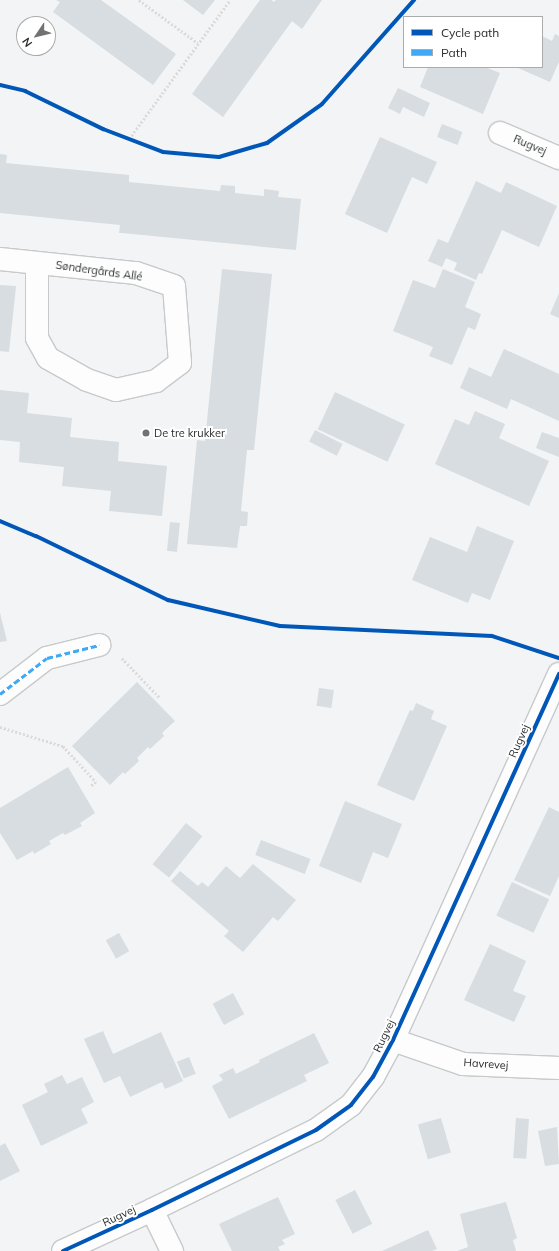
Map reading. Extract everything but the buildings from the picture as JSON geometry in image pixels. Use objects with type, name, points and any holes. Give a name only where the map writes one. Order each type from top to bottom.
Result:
[{"type":"street","name":"Rugvej","points":[[500,133],[559,158]]},
{"type":"street","name":"Søndergårds Allé","points":[[0,258],[136,273],[174,286],[180,363],[156,381],[116,390],[87,380],[48,358],[37,338],[37,263]]},
{"type":"street","points":[[0,694],[47,658],[99,645]]},
{"type":"street","name":"Rugvej","points":[[63,1251],[152,1210],[316,1130],[351,1105],[373,1077],[393,1040],[559,674]]},
{"type":"street","name":"Havrevej","points":[[393,1040],[463,1064],[559,1068]]},
{"type":"street","points":[[152,1210],[172,1251]]},
{"type":"path","points":[[139,0],[198,43]]},
{"type":"path","points":[[128,139],[230,0]]},
{"type":"path","points":[[99,645],[116,652],[160,698]]},
{"type":"path","points":[[0,727],[63,746],[96,782],[90,787]]},
{"type":"marked path","points":[[0,694],[47,658],[99,645]]},
{"type":"cycle path","points":[[0,85],[25,91],[103,129],[163,152],[219,157],[267,143],[322,104],[414,0]]},
{"type":"cycle path","points":[[0,521],[36,536],[168,600],[280,626],[492,636],[559,658]]},
{"type":"cycle path","points":[[63,1251],[152,1210],[316,1130],[351,1105],[373,1077],[393,1040],[559,674]]},
{"type":"place","name":"De tre krukker","points":[[146,433]]}]
